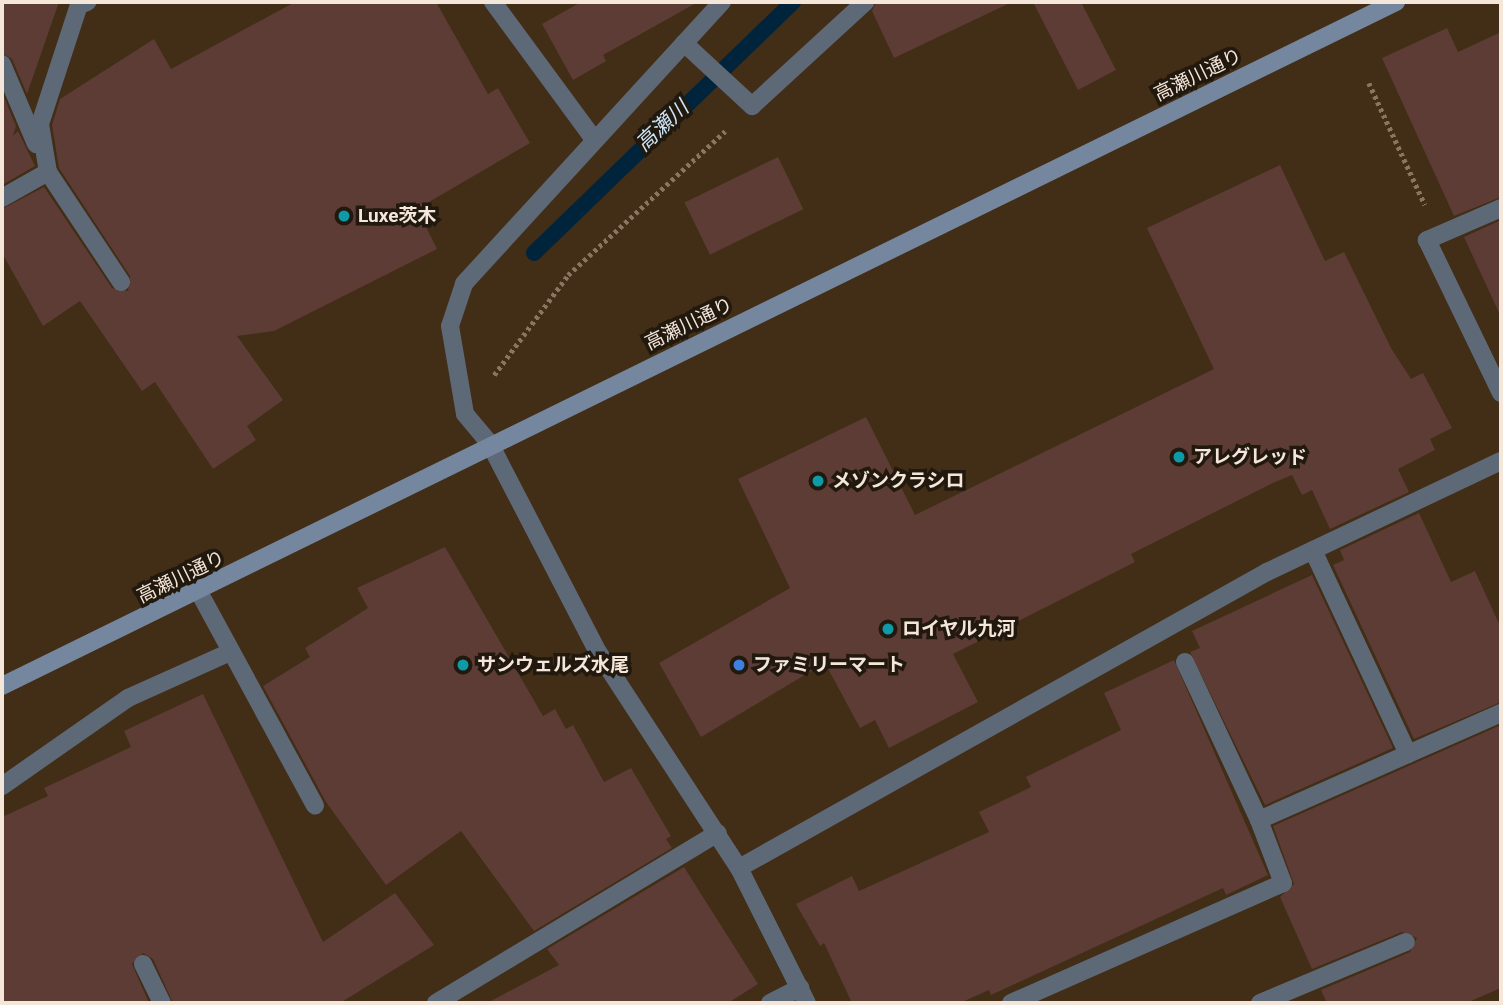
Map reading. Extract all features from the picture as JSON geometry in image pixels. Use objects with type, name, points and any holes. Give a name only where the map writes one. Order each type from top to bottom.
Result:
[{"type":"street","points":[[48,172],[40,124],[79,5],[87,2]]},
{"type":"street","points":[[493,2],[593,138]]},
{"type":"street","points":[[722,2],[593,138],[464,284],[450,326],[464,414],[490,444],[598,652],[739,868],[803,996],[770,1003]]},
{"type":"street","points":[[684,43],[752,106],[865,2]]},
{"type":"street","name":"高瀬川通り","points":[[2,686],[199,592],[490,444],[1396,2]]},
{"type":"street","points":[[2,64],[48,172],[121,282]]},
{"type":"street","points":[[2,198],[48,172]]},
{"type":"street","points":[[1501,208],[1427,240],[1501,393]]},
{"type":"street","points":[[739,868],[1313,550],[1501,461]]},
{"type":"street","points":[[1313,550],[1408,754]]},
{"type":"street","points":[[199,592],[228,653],[315,806]]},
{"type":"street","points":[[2,786],[128,698],[228,653]]},
{"type":"street","points":[[1011,1003],[1283,883],[1259,820],[1185,662]]},
{"type":"street","points":[[1259,820],[1501,713]]},
{"type":"street","points":[[436,1003],[718,832]]},
{"type":"street","points":[[1260,1003],[1406,942]]},
{"type":"street","points":[[143,964],[162,1003]]},
{"type":"path","points":[[1369,83],[1427,211],[1427,240]]},
{"type":"path","points":[[464,414],[568,275],[752,106]]},
{"type":"building","points":[[2,2],[59,2],[27,94],[12,59],[2,53]]},
{"type":"building","points":[[295,2],[436,2],[488,94],[498,88],[530,143],[417,209],[437,249],[274,331],[237,336],[283,400],[247,426],[256,440],[213,469],[155,382],[142,391],[80,301],[43,326],[2,253],[2,209],[44,187],[112,288],[128,291],[130,276],[59,168],[52,125],[60,99],[154,39],[171,69]]},
{"type":"building","points":[[581,2],[698,2],[603,55],[606,61],[573,80],[542,24]]},
{"type":"building","points":[[876,2],[1012,2],[894,58],[872,11]]},
{"type":"building","points":[[1033,2],[1081,2],[1116,70],[1078,90]]},
{"type":"building","points":[[1447,28],[1458,52],[1501,32],[1501,197],[1454,216],[1382,58]]},
{"type":"building","points":[[2,92],[16,126],[13,136],[18,131],[35,166],[2,185]]},
{"type":"building","points":[[778,157],[803,209],[710,255],[685,203]]},
{"type":"building","points":[[1280,165],[1325,261],[1344,252],[1391,348],[1411,379],[1423,373],[1452,428],[1430,439],[1435,450],[1398,469],[1409,492],[1330,529],[1312,490],[1302,495],[1292,475],[1273,483],[1131,554],[1135,562],[953,654],[978,702],[889,748],[875,720],[860,728],[825,663],[701,737],[659,663],[790,588],[738,479],[866,417],[915,515],[1214,369],[1147,228]]},
{"type":"building","points":[[1501,220],[1501,317],[1464,237]]},
{"type":"building","points":[[1419,513],[1451,582],[1475,571],[1501,628],[1501,702],[1414,739],[1333,565],[1344,560],[1340,550]]},
{"type":"building","points":[[445,547],[543,716],[555,709],[566,729],[573,725],[604,782],[631,768],[671,836],[666,839],[672,848],[534,931],[461,831],[386,885],[326,802],[263,686],[310,657],[305,648],[368,608],[357,588]]},
{"type":"building","points":[[1312,575],[1393,748],[1265,805],[1190,652],[1200,648],[1192,631]]},
{"type":"building","points":[[1174,660],[1268,875],[1226,895],[1223,888],[991,995],[989,990],[960,1003],[852,1003],[824,943],[820,946],[796,904],[852,876],[859,891],[989,832],[979,812],[1031,787],[1026,777],[1121,730],[1104,693]]},
{"type":"building","points":[[203,694],[323,942],[395,893],[434,945],[340,1003],[173,1003],[153,959],[143,953],[132,964],[149,1003],[2,1003],[2,817],[48,796],[44,788],[131,747],[124,731]]},
{"type":"building","points":[[1501,725],[1501,988],[1466,1003],[1327,1003],[1321,990],[1410,952],[1417,938],[1402,932],[1312,969],[1280,897],[1294,884],[1273,826]]},
{"type":"building","points":[[684,867],[758,984],[728,1003],[487,1003],[559,965],[547,949]]},
{"type":"waterway","name":"高瀬川","points":[[534,253],[793,2]]},
{"type":"place","name":"Luxe茨木","points":[[344,216]]},
{"type":"place","name":"アレグレッド","points":[[1179,457]]},
{"type":"place","name":"メゾンクラシロ","points":[[818,481]]},
{"type":"place","name":"ロイヤル九河","points":[[888,629]]},
{"type":"place","name":"サンウェルズ水尾","points":[[463,665]]},
{"type":"place","name":"ファミリーマート","points":[[739,665]]}]
